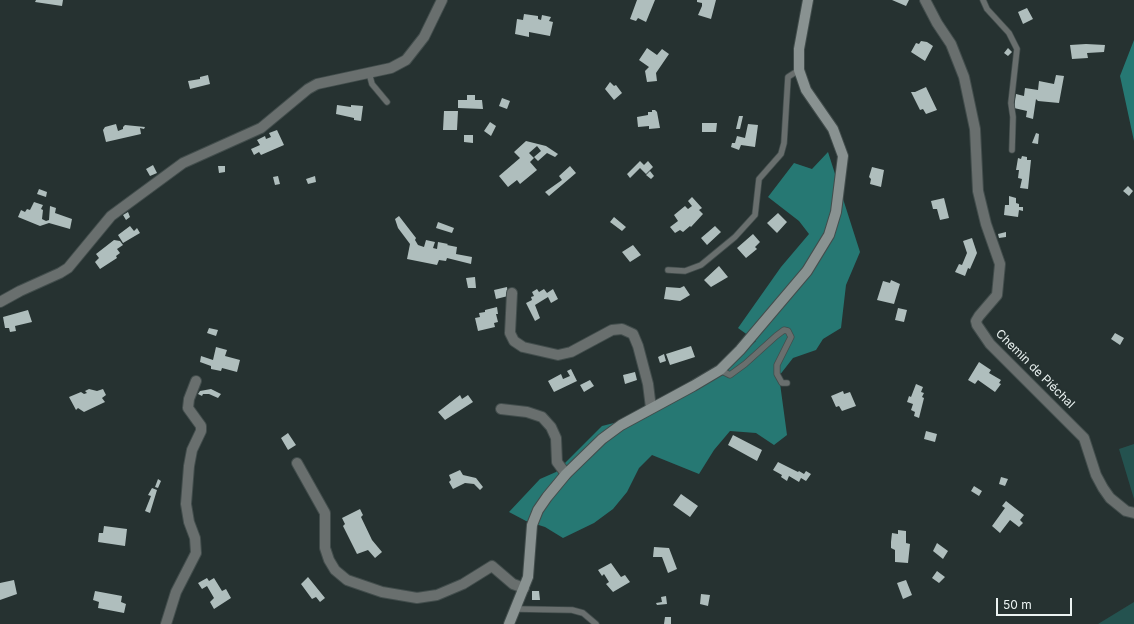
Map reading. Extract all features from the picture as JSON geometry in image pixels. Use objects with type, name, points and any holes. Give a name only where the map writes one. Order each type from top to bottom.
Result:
[{"type":"street","points":[[0,302],[68,268],[111,216],[183,163],[261,128],[308,89],[317,84],[391,68],[406,60],[424,37],[442,0]]},
{"type":"street","points":[[509,624],[528,577],[532,525],[538,510],[566,474],[602,439],[621,425],[720,370],[740,350],[807,271],[823,245],[833,224],[842,166],[841,147],[833,129],[806,90],[799,70],[799,49],[808,0]]},
{"type":"street","name":"Chemin de Piéchal","points":[[926,0],[937,23],[951,44],[964,77],[974,129],[978,191],[986,224],[1000,264],[997,295],[979,316],[976,321],[977,325],[990,344],[1084,438],[1096,475],[1103,488],[1110,498],[1126,511],[1134,513]]},
{"type":"street","points":[[512,294],[510,333],[514,341],[523,347],[558,355],[571,352],[612,330],[622,329],[633,334],[638,346],[648,384],[651,408]]},
{"type":"street","points":[[166,624],[176,592],[196,553],[195,538],[189,522],[186,504],[189,466],[192,450],[201,431],[201,426],[188,408],[189,398],[196,381]]},
{"type":"street","points":[[501,409],[527,412],[542,417],[551,427],[556,438],[557,462],[566,474]]},
{"type":"street","points":[[297,464],[325,513],[325,548],[329,560],[335,570],[347,580],[382,592],[417,598],[437,595],[463,584],[492,566],[513,584],[524,588]]},
{"type":"lane","points":[[983,0],[987,9],[1009,34],[1017,50],[1011,103],[1013,117],[1012,150]]},
{"type":"lane","points":[[668,270],[685,271],[701,265],[735,237],[755,215],[759,179],[781,154],[784,143],[788,77],[799,70]]},
{"type":"lane","points":[[369,73],[372,84],[387,102]]},
{"type":"lane","points":[[720,370],[730,375],[784,330],[788,331],[790,337],[777,365],[777,374],[782,383],[787,383]]},
{"type":"lane","points":[[516,609],[572,610],[583,613],[596,624]]},
{"type":"shaded area","points":[[1134,40],[1134,141],[1120,76]]},
{"type":"shaded area","points":[[828,152],[860,252],[846,285],[841,328],[823,339],[816,350],[793,358],[779,376],[787,435],[774,445],[756,433],[730,431],[714,450],[699,474],[652,455],[639,468],[627,492],[613,509],[594,523],[563,538],[545,527],[526,521],[509,512],[540,479],[556,472],[602,426],[650,414],[730,364],[756,341],[738,328],[781,267],[809,234],[799,221],[768,197],[794,163],[812,169]]},
{"type":"shaded area","points":[[1134,444],[1134,499],[1119,449]]},
{"type":"shaded area","points":[[1134,602],[1134,624],[1098,624]]},
{"type":"building","points":[[36,0],[63,0],[62,6],[35,2]]},
{"type":"building","points":[[637,0],[655,0],[646,22],[638,18],[636,21],[630,19]]},
{"type":"building","points":[[697,0],[716,0],[711,19],[698,15],[702,3],[697,2]]},
{"type":"building","points":[[892,0],[909,0],[906,6]]},
{"type":"building","points":[[1027,8],[1033,19],[1023,24],[1018,12]]},
{"type":"building","points":[[524,14],[538,16],[538,19],[541,20],[542,15],[551,17],[549,21],[553,22],[550,36],[529,32],[529,37],[515,34],[517,19],[523,20]]},
{"type":"building","points":[[921,41],[927,42],[933,46],[925,61],[911,52],[916,43],[919,44]]},
{"type":"building","points":[[1070,45],[1105,45],[1104,52],[1087,53],[1088,58],[1072,59]]},
{"type":"building","points":[[647,48],[657,55],[662,49],[669,54],[656,73],[657,81],[647,82],[645,71],[649,67],[639,60]]},
{"type":"building","points":[[1008,48],[1012,52],[1008,56],[1004,53]]},
{"type":"building","points":[[208,75],[210,84],[190,89],[188,81],[200,79],[200,77]]},
{"type":"building","points":[[1056,75],[1064,76],[1059,103],[1038,101],[1036,99],[1033,119],[1026,117],[1027,111],[1014,108],[1016,94],[1024,96],[1025,88],[1038,90],[1039,81],[1054,84]]},
{"type":"building","points":[[610,82],[614,86],[616,85],[622,93],[614,100],[605,89]]},
{"type":"building","points":[[926,87],[937,110],[926,114],[923,109],[920,110],[911,92],[915,92]]},
{"type":"building","points":[[467,95],[475,95],[475,100],[482,100],[483,109],[458,108],[458,100],[467,100]]},
{"type":"building","points":[[502,98],[510,101],[507,109],[499,106]]},
{"type":"building","points":[[337,105],[351,107],[351,105],[363,106],[361,121],[336,114]]},
{"type":"building","points":[[652,110],[657,112],[660,128],[649,129],[649,126],[638,127],[637,117],[648,115],[648,112],[652,112]]},
{"type":"building","points":[[444,111],[458,111],[457,130],[443,130]]},
{"type":"building","points":[[739,116],[743,116],[740,129],[736,129]]},
{"type":"building","points":[[490,122],[496,126],[491,136],[484,131]]},
{"type":"building","points":[[702,123],[717,123],[716,132],[702,132]]},
{"type":"building","points":[[116,124],[118,131],[123,129],[125,125],[145,127],[144,129],[140,128],[141,134],[106,142],[103,130],[105,127]]},
{"type":"building","points":[[748,124],[758,125],[755,147],[741,145],[739,150],[731,147],[732,143],[735,143],[737,136],[745,138]]},
{"type":"building","points":[[277,130],[284,145],[261,155],[259,152],[254,155],[251,149],[260,145],[257,140],[265,136],[266,139],[271,137],[269,133]]},
{"type":"building","points":[[1036,133],[1039,134],[1038,144],[1032,143]]},
{"type":"building","points":[[464,135],[473,135],[473,143],[464,142]]},
{"type":"building","points":[[526,141],[546,146],[558,154],[555,157],[547,153],[538,161],[534,157],[541,151],[537,146],[529,153],[534,158],[530,162],[537,170],[520,184],[517,180],[508,187],[499,176],[520,158],[514,152]]},
{"type":"building","points":[[1022,156],[1027,157],[1027,160],[1031,160],[1028,189],[1020,188],[1022,179],[1018,178],[1019,170],[1016,170],[1018,158],[1021,159]]},
{"type":"building","points":[[640,161],[644,165],[648,161],[653,167],[646,174],[640,168],[630,178],[627,174]]},
{"type":"building","points":[[153,165],[157,173],[150,176],[146,169]]},
{"type":"building","points":[[218,166],[225,166],[225,172],[219,173]]},
{"type":"building","points":[[570,166],[576,173],[549,196],[545,192],[562,180],[559,176]]},
{"type":"building","points":[[872,167],[884,170],[881,187],[870,184],[871,179],[869,177]]},
{"type":"building","points":[[650,171],[654,176],[651,179],[646,175]]},
{"type":"building","points":[[278,176],[280,184],[275,185],[273,177]]},
{"type":"building","points":[[315,176],[316,182],[308,184],[306,179]]},
{"type":"building","points":[[1128,186],[1133,191],[1129,196],[1123,191]]},
{"type":"building","points":[[39,189],[47,192],[46,197],[37,194]]},
{"type":"building","points":[[1009,196],[1016,198],[1016,203],[1019,204],[1019,207],[1023,207],[1023,211],[1019,210],[1018,217],[1004,215],[1005,205],[1009,205]]},
{"type":"building","points":[[692,197],[702,208],[699,210],[703,214],[691,227],[690,226],[683,232],[680,230],[675,233],[670,227],[678,221],[674,215],[685,206],[688,209],[692,206],[688,201]]},
{"type":"building","points":[[944,198],[949,218],[940,220],[937,209],[933,209],[931,201]]},
{"type":"building","points":[[34,202],[43,205],[41,209],[43,210],[42,219],[46,221],[49,220],[50,206],[56,208],[55,213],[72,219],[70,229],[49,223],[40,226],[18,217],[21,210],[25,212],[27,209],[30,210]]},
{"type":"building","points":[[128,212],[130,217],[126,220],[123,215]]},
{"type":"building","points":[[778,213],[787,222],[777,233],[767,223]]},
{"type":"building","points":[[399,216],[416,238],[415,240],[418,245],[424,247],[426,240],[435,242],[433,248],[437,249],[438,242],[457,247],[456,254],[472,257],[471,264],[447,258],[446,261],[439,260],[437,265],[407,259],[410,244],[398,228],[395,219]]},
{"type":"building","points":[[614,217],[626,227],[622,231],[610,222]]},
{"type":"building","points":[[438,222],[454,228],[452,233],[436,228]]},
{"type":"building","points":[[130,226],[134,231],[137,228],[140,233],[123,243],[118,235]]},
{"type":"building","points":[[715,226],[721,232],[707,245],[701,238]]},
{"type":"building","points":[[1006,232],[1006,237],[999,238],[998,234]]},
{"type":"building","points":[[753,234],[760,242],[755,247],[757,249],[746,258],[737,248]]},
{"type":"building","points":[[972,238],[977,253],[965,276],[955,272],[959,264],[962,265],[967,253],[963,241]]},
{"type":"building","points":[[114,240],[120,241],[123,245],[117,249],[120,253],[116,256],[117,258],[100,269],[95,262],[99,258],[96,254]]},
{"type":"building","points":[[633,245],[641,255],[630,262],[622,252]]},
{"type":"building","points":[[719,266],[728,277],[711,287],[704,280]]},
{"type":"building","points":[[475,277],[476,288],[468,288],[466,278]]},
{"type":"building","points":[[891,280],[900,284],[894,304],[877,300],[883,281],[890,283]]},
{"type":"building","points":[[684,286],[690,295],[680,301],[664,299],[666,287],[680,288]]},
{"type":"building","points":[[507,287],[508,296],[496,299],[494,290]]},
{"type":"building","points":[[537,289],[539,292],[544,289],[547,293],[553,289],[558,299],[551,303],[548,297],[535,305],[540,318],[535,321],[526,303],[532,300],[531,297],[534,296],[532,292]]},
{"type":"building","points":[[497,307],[498,314],[496,314],[498,322],[494,323],[495,327],[478,331],[475,318],[480,317],[479,313],[485,312],[485,310]]},
{"type":"building","points":[[898,308],[907,310],[904,322],[895,320]]},
{"type":"building","points":[[28,310],[32,322],[15,326],[16,331],[10,332],[9,328],[5,328],[3,317]]},
{"type":"building","points":[[209,328],[218,330],[216,336],[207,333]]},
{"type":"building","points":[[1115,333],[1124,338],[1120,345],[1111,339]]},
{"type":"building","points":[[691,346],[695,357],[670,365],[666,354]]},
{"type":"building","points":[[216,347],[227,350],[225,356],[240,360],[237,372],[222,368],[221,371],[211,369],[211,366],[200,362],[201,356],[213,360]]},
{"type":"building","points":[[664,354],[666,361],[660,363],[658,357]]},
{"type":"building","points":[[979,362],[991,370],[989,373],[1001,380],[999,383],[1001,384],[995,392],[978,380],[975,384],[968,380]]},
{"type":"building","points":[[571,369],[577,381],[554,392],[548,381],[561,374],[563,379],[570,376],[567,371]]},
{"type":"building","points":[[635,372],[637,380],[625,384],[623,375]]},
{"type":"building","points":[[590,380],[594,386],[584,392],[580,385]]},
{"type":"building","points":[[916,384],[923,387],[921,392],[924,393],[919,418],[914,416],[915,412],[911,410],[913,404],[907,402],[909,396],[911,397]]},
{"type":"building","points":[[89,389],[97,391],[103,389],[106,395],[102,398],[105,402],[84,412],[78,408],[76,410],[69,397],[81,392],[84,394],[87,393],[85,391]]},
{"type":"building","points":[[211,389],[221,394],[218,398],[209,394],[203,394],[202,396],[198,394],[200,391]]},
{"type":"building","points":[[843,391],[844,394],[850,392],[856,406],[842,411],[839,406],[836,407],[831,396]]},
{"type":"building","points":[[460,395],[462,399],[468,395],[473,402],[445,420],[438,412]]},
{"type":"building","points":[[926,431],[937,434],[935,442],[924,439]]},
{"type":"building","points":[[288,433],[296,445],[288,450],[281,438]]},
{"type":"building","points":[[733,435],[762,450],[757,461],[728,445]]},
{"type":"building","points":[[778,462],[798,472],[799,471],[804,474],[806,471],[811,474],[806,481],[801,478],[799,482],[789,476],[787,481],[781,477],[782,475],[773,470]]},
{"type":"building","points":[[460,470],[463,475],[476,478],[483,487],[480,490],[474,484],[465,483],[453,489],[449,482],[451,480],[449,475]]},
{"type":"building","points":[[1001,477],[1008,479],[1005,486],[999,484]]},
{"type":"building","points":[[158,479],[161,481],[158,488],[155,487]]},
{"type":"building","points":[[974,486],[982,491],[979,496],[971,491]]},
{"type":"building","points":[[152,488],[157,490],[150,513],[145,511],[151,496],[148,495]]},
{"type":"building","points":[[681,494],[698,506],[690,517],[673,505]]},
{"type":"building","points":[[1006,501],[1024,515],[1020,520],[1023,523],[1019,527],[1010,520],[1000,533],[992,526],[1005,508],[1002,506]]},
{"type":"building","points":[[360,509],[363,515],[361,517],[372,540],[382,552],[375,558],[368,550],[357,554],[343,526],[345,524],[342,518]]},
{"type":"building","points":[[104,526],[127,529],[125,546],[98,542],[99,533],[103,533]]},
{"type":"building","points":[[898,530],[906,531],[906,543],[910,544],[908,563],[895,562],[895,550],[891,548],[891,542],[892,533],[898,534]]},
{"type":"building","points":[[937,543],[948,551],[943,559],[933,551]]},
{"type":"building","points":[[654,547],[669,548],[677,569],[668,573],[662,557],[653,557]]},
{"type":"building","points":[[611,563],[621,577],[625,575],[630,582],[613,592],[606,584],[609,582],[604,574],[602,576],[598,570]]},
{"type":"building","points":[[937,571],[945,577],[939,583],[932,578]]},
{"type":"building","points":[[308,577],[325,598],[320,602],[316,597],[312,599],[301,584]]},
{"type":"building","points":[[207,578],[209,581],[214,578],[222,591],[226,589],[231,598],[214,609],[210,602],[214,598],[207,586],[202,589],[198,583]]},
{"type":"building","points":[[14,580],[17,594],[0,600],[0,583]]},
{"type":"building","points":[[906,580],[912,595],[903,599],[897,583]]},
{"type":"building","points":[[95,591],[122,596],[121,602],[126,604],[124,613],[98,608],[99,602],[93,600]]},
{"type":"building","points":[[532,591],[539,591],[540,600],[532,600]]},
{"type":"building","points":[[701,594],[710,595],[708,606],[700,604]]},
{"type":"building","points":[[666,596],[667,604],[657,605],[656,603],[662,602],[661,597]]},
{"type":"building","points":[[665,617],[671,617],[671,624],[664,624]]}]
